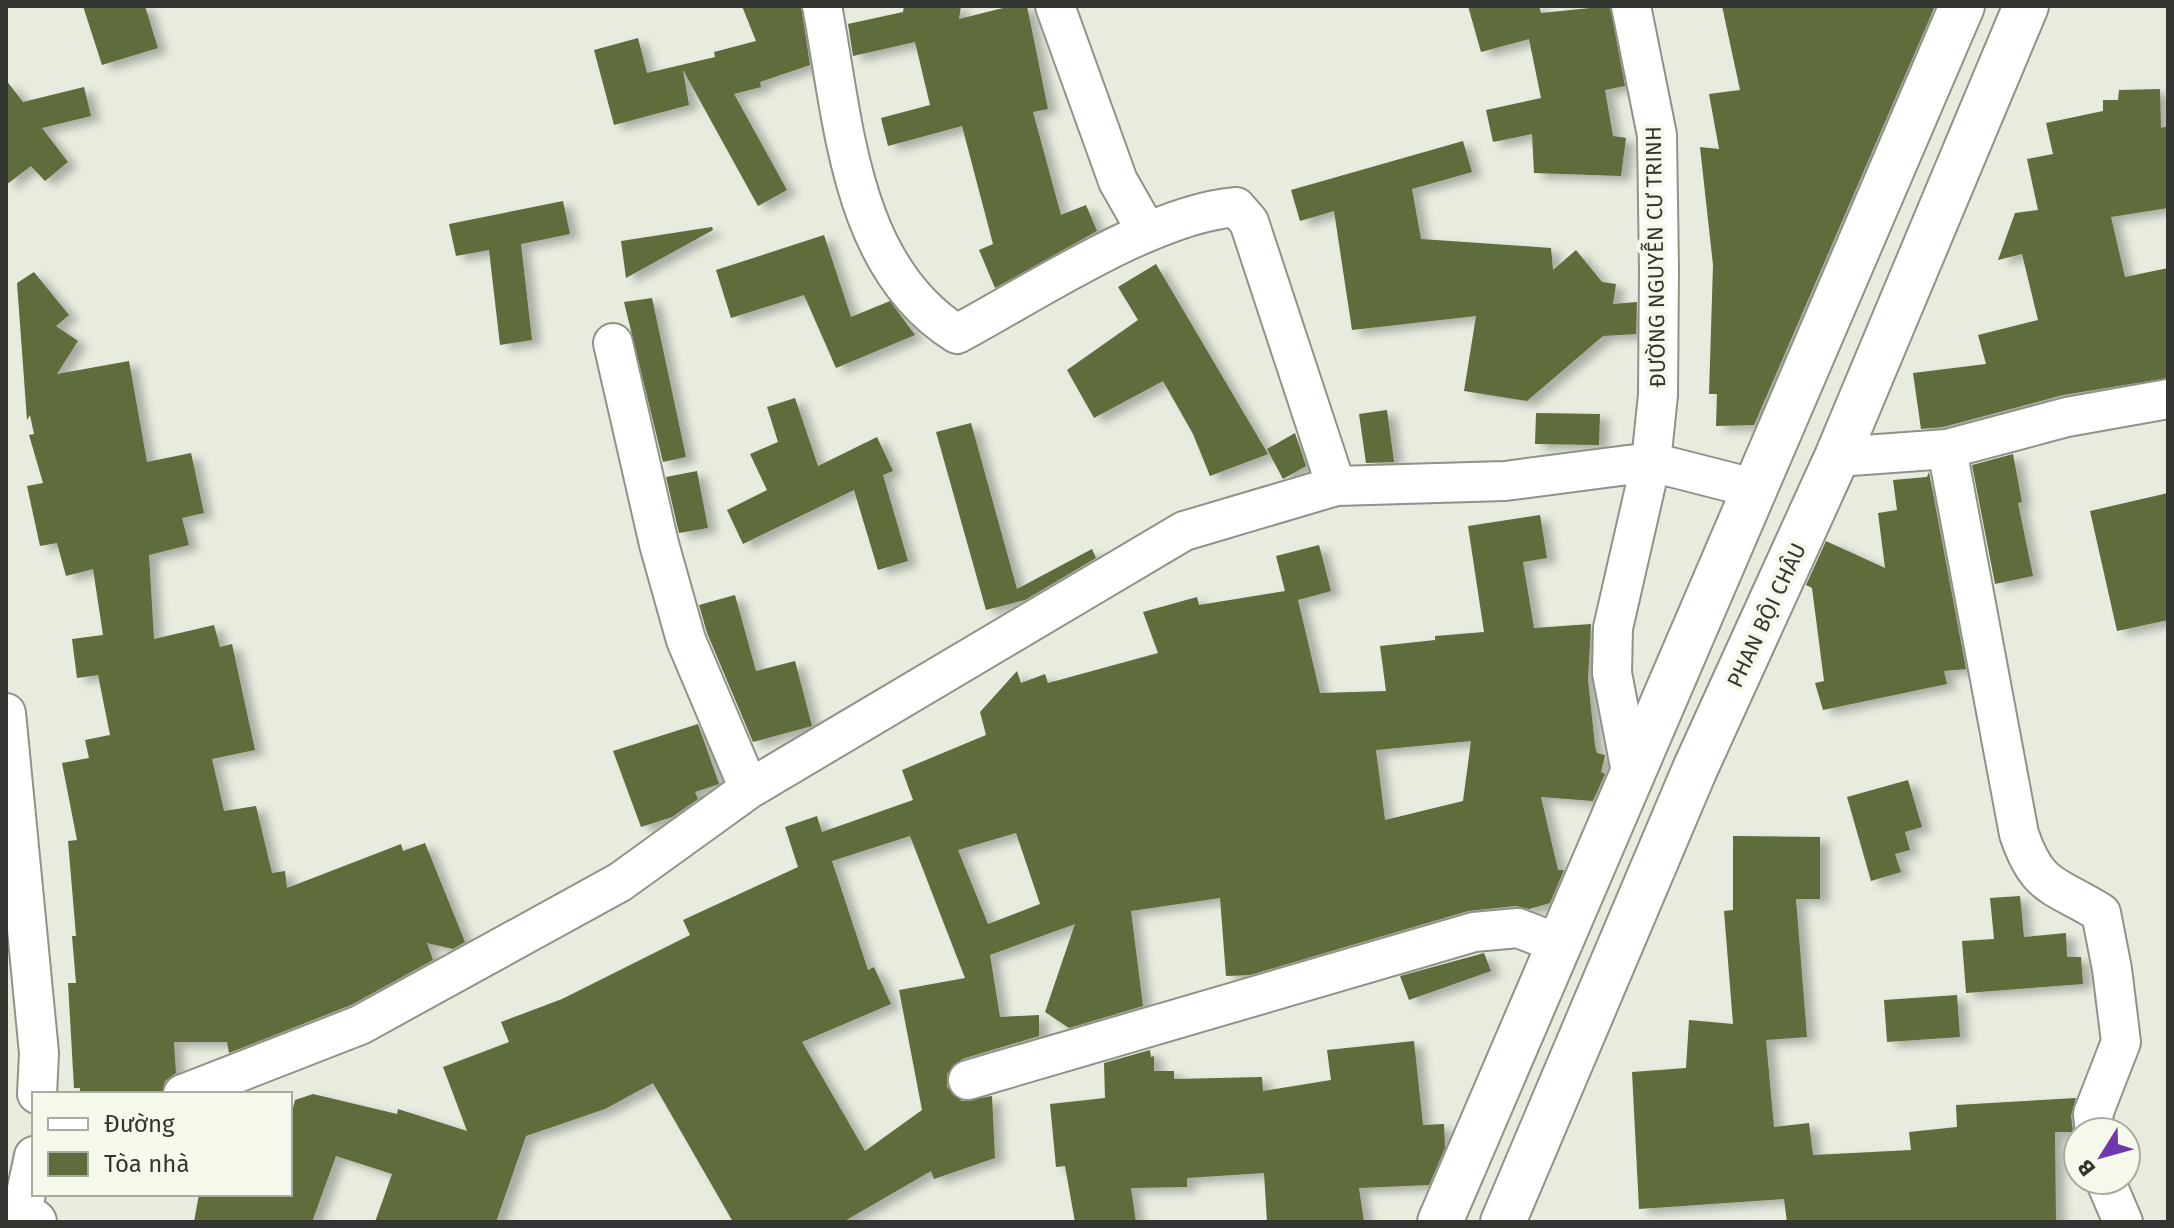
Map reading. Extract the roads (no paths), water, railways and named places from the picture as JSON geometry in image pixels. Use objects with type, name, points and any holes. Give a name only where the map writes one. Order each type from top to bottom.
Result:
[{"type":"street","points":[[822,6],[859,200],[904,290],[929,316],[957,334],[1147,232],[1211,209],[1236,207],[1249,222],[1336,486]]},
{"type":"street","points":[[1055,6],[1118,181],[1147,232]]},
{"type":"street","name":"ĐƯỜNG NGUYỄN CƯ TRINH","points":[[1631,6],[1657,135],[1658,395],[1651,462],[1613,628],[1612,673],[1631,772]]},
{"type":"street","points":[[1440,1222],[1579,891],[1962,6]]},
{"type":"street","name":"PHAN BỘI CHÂU","points":[[1503,1222],[1634,912],[1837,457],[2023,7]]},
{"type":"street","points":[[613,343],[659,544],[686,640],[749,789]]},
{"type":"street","points":[[1775,437],[1837,457],[1947,449],[2067,417],[2168,399]]},
{"type":"street","points":[[1947,449],[2019,834],[2030,865],[2051,887],[2101,913],[2121,1042],[2093,1116]]},
{"type":"street","points":[[188,1092],[374,1018],[620,882],[749,789],[1184,531],[1336,486],[1505,481],[1651,462],[1753,488]]},
{"type":"street","points":[[6,713],[39,1053],[37,1092]]},
{"type":"street","points":[[1579,891],[1634,912]]},
{"type":"street","points":[[968,1080],[1474,932],[1518,928],[1557,943]]},
{"type":"street","points":[[20,1217],[32,1165]]},
{"type":"street","points":[[2112,1196],[2123,1222]]}]
